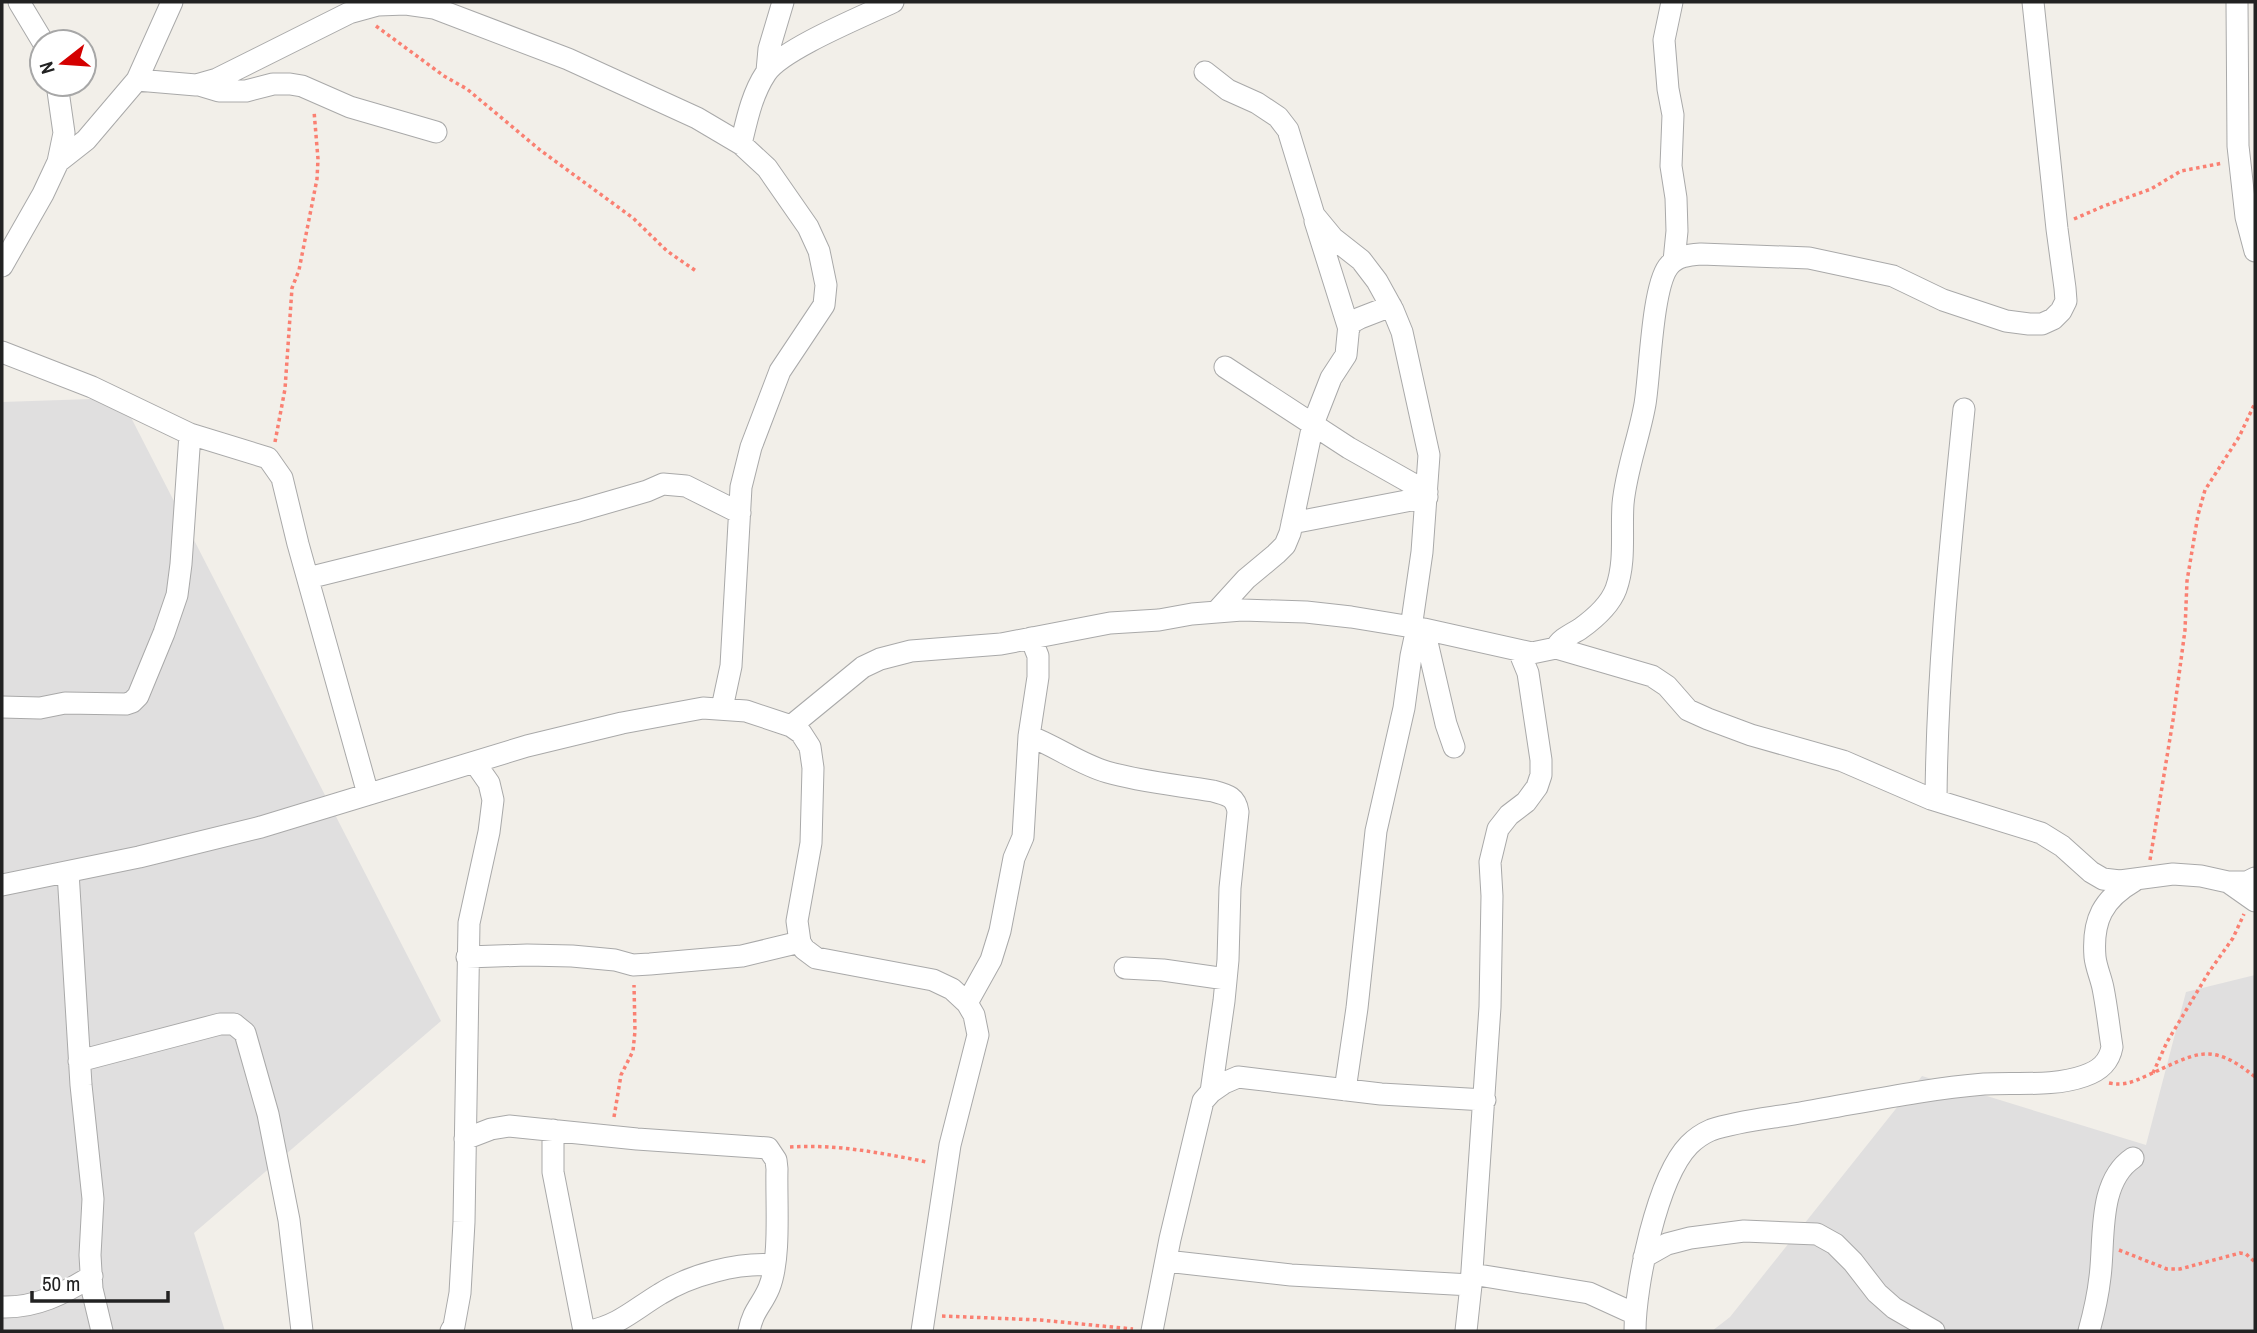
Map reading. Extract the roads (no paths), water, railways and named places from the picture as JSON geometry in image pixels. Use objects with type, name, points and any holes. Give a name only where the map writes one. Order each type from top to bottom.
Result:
[{"type":"street","points":[[19,2],[35,28]]},
{"type":"street","points":[[58,162],[86,140],[136,80],[172,2]]},
{"type":"street","points":[[767,71],[769,49],[783,2]]},
{"type":"street","points":[[741,144],[754,96],[767,71],[784,55],[893,2]]},
{"type":"street","points":[[1672,2],[1664,40],[1673,115],[1671,166],[1677,231],[1674,261]]},
{"type":"street","points":[[1556,648],[1558,643],[1583,627],[1605,607],[1615,591],[1623,553],[1624,495],[1645,405],[1657,304],[1667,268],[1674,261],[1684,256],[1701,254],[1809,258],[1893,276],[1973,312],[2006,320],[2042,324],[2062,311],[2066,301],[2033,2]]},
{"type":"street","points":[[2236,2],[2246,217],[2255,251]]},
{"type":"street","points":[[199,85],[217,79],[355,11],[378,5],[405,4],[434,8],[568,59],[697,118],[741,144],[767,168],[808,227],[820,251],[826,285],[824,305],[780,371],[751,447],[741,487],[731,666],[722,708]]},
{"type":"street","points":[[1205,72],[1227,90],[1257,103],[1278,117],[1287,131],[1349,329]]},
{"type":"street","points":[[136,80],[199,85],[219,91],[246,91],[273,84],[290,84],[359,111],[436,132]]},
{"type":"street","points":[[2,266],[58,162],[64,132],[59,98]]},
{"type":"street","points":[[1314,214],[1333,238],[1361,260],[1391,306],[1402,332],[1429,455],[1417,628],[1410,656],[1404,708],[1376,831],[1357,1008],[1345,1090]]},
{"type":"street","points":[[1216,612],[1246,579],[1284,545],[1292,523],[1313,424],[1331,377],[1346,355],[1352,321],[1391,306]]},
{"type":"street","points":[[2,352],[92,387],[190,434],[268,458],[282,478],[368,794]]},
{"type":"street","points":[[1225,367],[1427,495]]},
{"type":"street","points":[[1936,800],[1941,641],[1964,409]]},
{"type":"street","points":[[2,707],[40,708],[65,703],[126,704],[138,696],[177,595],[190,434]]},
{"type":"street","points":[[308,578],[578,511],[663,484],[686,485],[740,513]]},
{"type":"street","points":[[1292,523],[1427,495]]},
{"type":"street","points":[[791,726],[863,667],[880,659],[911,651],[991,645],[1110,623],[1160,620],[1216,612],[1306,612],[1417,628],[1532,653],[1556,648],[1652,676],[1667,686],[1688,710],[1698,715],[1751,735],[1843,761],[1905,790],[2041,833],[2103,879],[2141,879],[2173,874],[2201,876],[2228,882],[2247,882],[2254,892]]},
{"type":"street","points":[[1417,628],[1454,747]]},
{"type":"street","points":[[967,1003],[991,960],[1000,931],[1009,880],[1023,837],[1029,736],[1039,664],[1031,638]]},
{"type":"street","points":[[1466,1331],[1472,1280],[1490,1007],[1490,862],[1498,829],[1509,815],[1526,802],[1537,787],[1541,775],[1528,673],[1519,651]]},
{"type":"street","points":[[2,885],[139,857],[247,830],[527,746],[675,711],[722,708],[746,711],[791,726],[801,733],[810,747],[813,768],[811,843],[797,911],[800,942],[816,958],[933,980],[953,989],[967,1003],[977,1024],[978,1035],[946,1168],[923,1323]]},
{"type":"street","points":[[1029,736],[1051,744],[1077,761],[1108,772],[1213,791],[1229,795],[1237,803],[1226,979],[1211,1092]]},
{"type":"street","points":[[451,1331],[460,1293],[464,1222],[467,957],[471,904],[483,864],[493,800],[489,783],[475,763]]},
{"type":"street","points":[[68,872],[79,1061],[93,1199],[90,1255],[102,1331]]},
{"type":"street","points":[[1166,1261],[1291,1275],[1472,1280],[1590,1293],[1635,1323],[1644,1257],[1667,1183],[1689,1144],[1707,1131],[1755,1120],[1983,1084],[2066,1081],[2094,1072],[2107,1062],[2112,1047],[2103,986],[2095,958],[2095,933],[2102,909],[2116,891],[2141,879]]},
{"type":"street","points":[[467,957],[561,956],[615,960],[633,965],[742,956],[800,942]]},
{"type":"street","points":[[1125,968],[1163,970],[1226,979]]},
{"type":"street","points":[[79,1061],[220,1024],[234,1024],[245,1033],[268,1114],[289,1220],[302,1331]]},
{"type":"street","points":[[1152,1331],[1199,1115],[1203,1101],[1211,1092],[1238,1077],[1381,1094],[1485,1100]]},
{"type":"street","points":[[465,1139],[491,1129],[509,1126],[768,1148],[776,1160],[777,1169],[777,1255],[769,1287],[752,1316],[749,1331]]},
{"type":"street","points":[[553,1130],[553,1172],[587,1331],[603,1329],[622,1321],[661,1293],[685,1282],[737,1266],[774,1265]]},
{"type":"street","points":[[2090,1331],[2100,1277],[2105,1216],[2112,1185],[2117,1172],[2133,1158]]},
{"type":"street","points":[[1644,1257],[1667,1244],[1690,1238],[1744,1231],[1817,1234],[1835,1244],[1853,1262],[1907,1325],[1934,1331]]},
{"type":"street","points":[[2,1307],[22,1307],[44,1302],[92,1276]]}]
